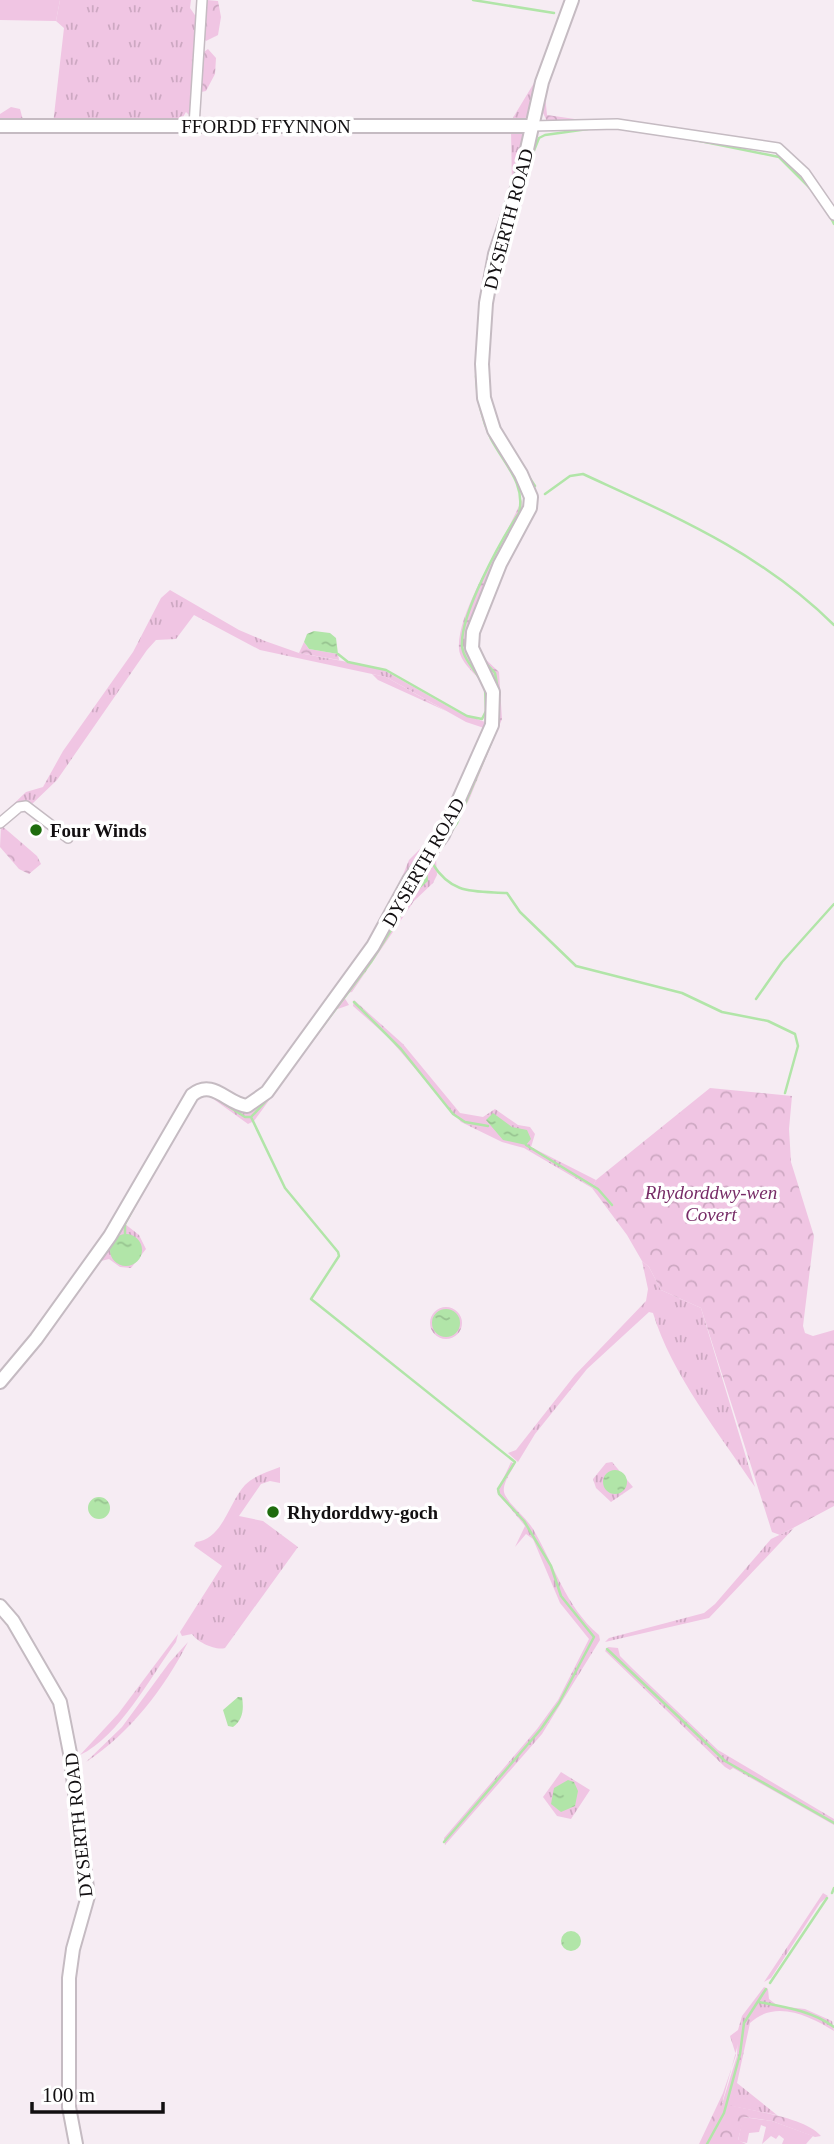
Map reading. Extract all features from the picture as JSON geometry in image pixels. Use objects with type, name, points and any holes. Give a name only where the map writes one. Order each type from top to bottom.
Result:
[{"type":"main road","name":"DYSERTH ROAD","points":[[0,1382],[104,1246],[192,1095],[201,1089],[212,1089],[247,1107],[267,1092],[373,946],[408,880],[443,835],[474,771],[492,725],[493,708],[489,681],[471,648],[473,632],[500,564],[530,508],[531,497],[488,414],[482,364],[486,303],[495,254],[522,176],[542,82],[572,0]]},
{"type":"main road","name":"FFORDD FFYNNON","points":[[0,126],[532,126]]},
{"type":"main road","name":"DYSERTH ROAD","points":[[0,1606],[13,1621],[60,1702],[71,1753],[88,1896],[85,1915],[73,1949],[69,1978],[69,2107],[76,2144]]},
{"type":"street","points":[[194,126],[202,0]]},
{"type":"street","points":[[532,126],[626,124],[778,148],[805,173],[834,215]]},
{"type":"street","points":[[0,823],[19,807],[26,806],[68,838]]},
{"type":"green space","points":[[0,0],[60,0],[56,21],[0,20]]},
{"type":"green space","points":[[60,0],[191,0],[190,8],[197,18],[191,117],[186,112],[180,122],[53,124],[64,28],[56,21]]},
{"type":"green space","points":[[207,0],[218,1],[221,17],[218,35],[206,41],[203,37]]},
{"type":"green space","points":[[208,49],[216,58],[215,74],[206,91],[201,92],[201,54]]},
{"type":"green space","points":[[543,68],[529,117],[511,121]]},
{"type":"green space","points":[[545,95],[547,115],[582,120],[547,121],[542,111]]},
{"type":"green space","points":[[11,107],[20,109],[23,120],[52,119],[53,124],[0,124],[0,114]]},
{"type":"green space","points":[[511,130],[523,133],[525,140],[512,187]]},
{"type":"green space","points":[[522,499],[522,513],[480,595],[468,631],[484,684],[462,659],[459,649],[460,633],[474,595]]},
{"type":"green space","points":[[170,590],[239,630],[265,641],[299,653],[380,668],[458,712],[485,722],[484,728],[466,722],[386,677],[260,650],[194,615],[176,639],[156,640],[147,650],[57,780],[32,804],[18,805],[0,817],[26,792],[43,787],[63,751],[133,652],[161,598]]},
{"type":"green space","points":[[304,642],[309,649],[338,654],[339,660],[299,653]]},
{"type":"green space","points":[[479,653],[499,672],[502,719],[469,800],[436,859],[432,858],[495,717]]},
{"type":"green space","points":[[372,674],[386,677],[446,711],[378,680]]},
{"type":"green space","points":[[1,825],[37,856],[41,864],[29,874],[19,869],[0,847]]},
{"type":"green space","points":[[441,828],[393,899],[409,860]]},
{"type":"green space","points":[[432,859],[436,859],[437,875],[433,883],[414,901],[352,992],[347,993],[411,886]]},
{"type":"green space","points":[[344,997],[349,1005],[335,1010],[254,1121],[248,1124],[205,1093],[249,1111],[258,1107]]},
{"type":"green space","points":[[354,1000],[403,1044],[460,1113],[483,1117],[495,1109],[518,1125],[530,1127],[535,1134],[531,1147],[596,1180],[592,1188],[524,1148],[502,1142],[461,1122],[388,1037],[353,1006]]},
{"type":"green space","name":"Rhydorddwy-wen Covert","points":[[710,1088],[792,1096],[789,1129],[791,1162],[814,1236],[803,1326],[805,1333],[813,1336],[834,1330],[834,1506],[780,1535],[772,1532],[701,1308],[661,1290],[649,1267],[642,1261],[627,1235],[592,1188],[596,1180]]},
{"type":"green space","points":[[125,1224],[139,1235],[146,1249],[131,1268],[120,1267],[109,1259],[101,1261]]},
{"type":"green space","points":[[642,1261],[649,1267],[661,1290],[701,1308],[755,1487],[684,1381],[661,1336],[653,1313],[649,1312],[587,1369],[535,1434],[518,1462],[508,1453],[516,1450],[575,1375],[646,1301],[648,1289]]},
{"type":"green space","points":[[446,1307],[457,1312],[462,1323],[457,1334],[446,1339],[435,1334],[430,1323],[435,1312]]},
{"type":"green space","points":[[511,1462],[515,1464],[505,1483],[505,1495],[533,1529],[569,1598],[587,1624],[599,1635],[600,1640],[542,1734],[445,1845],[444,1838],[537,1729],[558,1700],[589,1639],[560,1603],[533,1539],[526,1534],[515,1547],[525,1526],[497,1492]]},
{"type":"green space","points":[[612,1462],[633,1487],[611,1502],[596,1488],[593,1479],[606,1463]]},
{"type":"green space","points":[[280,1467],[280,1483],[270,1481],[261,1484],[239,1516],[263,1521],[298,1547],[225,1648],[207,1645],[192,1634],[182,1636],[180,1632],[222,1566],[194,1546],[196,1542],[213,1534],[245,1485],[257,1476]]},
{"type":"green space","points":[[794,1528],[709,1618],[605,1642],[609,1638],[704,1613],[715,1604],[771,1539]]},
{"type":"green space","points":[[178,1634],[176,1642],[121,1720],[108,1735],[80,1755],[118,1714]]},
{"type":"green space","points":[[188,1642],[144,1709],[117,1738],[86,1762],[122,1727],[169,1663]]},
{"type":"green space","points":[[608,1647],[618,1648],[620,1656],[718,1750],[834,1819],[834,1825],[733,1768],[730,1770],[725,1767],[605,1651]]},
{"type":"green space","points":[[561,1772],[590,1790],[571,1819],[557,1816],[543,1797]]},
{"type":"green space","points":[[823,1893],[828,1896],[820,1903],[771,1978],[764,1982]]},
{"type":"green space","points":[[764,1987],[768,1989],[769,1999],[778,2006],[805,2009],[832,2021],[834,2031],[792,2012],[770,2012],[750,2023],[737,2083],[777,2115],[731,2106],[703,2144],[722,2104],[737,2056],[738,2030],[742,2016]]},
{"type":"green space","points":[[738,2030],[741,2033],[735,2053],[730,2036]]},
{"type":"green space","points":[[731,2069],[722,2103],[789,2119],[813,2129],[821,2136],[815,2137],[772,2121],[744,2117],[738,2140],[746,2144],[699,2144]]},
{"type":"green space","points":[[743,2117],[772,2121],[813,2136],[806,2144],[782,2144],[784,2139],[779,2135],[776,2139],[771,2136],[762,2144],[766,2127],[761,2125],[759,2132],[749,2133],[747,2143],[738,2141]]},
{"type":"water","points":[[314,631],[330,633],[336,638],[338,654],[309,649],[304,642],[307,634]]},
{"type":"water","points":[[427,867],[428,881],[413,895],[413,885]]},
{"type":"water","points":[[493,1113],[512,1127],[527,1130],[531,1139],[526,1145],[503,1140],[486,1120]]},
{"type":"water","points":[[126,1234],[137,1239],[142,1250],[137,1261],[126,1266],[115,1261],[110,1250],[115,1239]]},
{"type":"water","points":[[446,1309],[456,1313],[460,1323],[456,1333],[446,1337],[436,1333],[432,1323],[436,1313]]},
{"type":"water","points":[[615,1470],[624,1473],[627,1482],[624,1491],[615,1494],[606,1491],[603,1482],[606,1473]]},
{"type":"water","points":[[99,1497],[109,1504],[110,1508],[103,1518],[99,1519],[89,1512],[88,1508],[95,1498]]},
{"type":"water","points":[[238,1697],[242,1697],[241,1718],[233,1727],[228,1726],[223,1710]]},
{"type":"water","points":[[568,1780],[574,1782],[578,1791],[575,1806],[561,1812],[551,1804],[554,1788]]},
{"type":"water","points":[[571,1931],[578,1934],[581,1941],[578,1948],[571,1951],[564,1948],[561,1941],[564,1934]]},
{"type":"waterway","points":[[473,0],[554,13]]},
{"type":"waterway","points":[[531,158],[539,138],[588,129]]},
{"type":"waterway","points":[[695,140],[779,157],[810,188]]},
{"type":"waterway","points":[[830,216],[834,224]]},
{"type":"waterway","points":[[476,376],[485,424],[517,483],[520,502],[519,513],[474,597],[463,632],[463,650],[480,679]]},
{"type":"waterway","points":[[527,474],[535,486]]},
{"type":"waterway","points":[[545,494],[570,476],[583,474],[684,521],[747,556],[806,599],[834,625]]},
{"type":"waterway","points":[[338,654],[348,662],[386,670],[467,716],[482,719],[486,711],[485,688]]},
{"type":"waterway","points":[[485,662],[495,673],[498,690]]},
{"type":"waterway","points":[[498,721],[499,700]]},
{"type":"waterway","points":[[427,867],[457,823],[493,738]]},
{"type":"waterway","points":[[432,863],[447,881],[456,886],[474,891],[507,893],[520,912],[576,966],[682,993],[722,1012],[768,1021],[795,1034],[798,1046],[785,1093]]},
{"type":"waterway","points":[[308,1046],[371,962],[413,895]]},
{"type":"waterway","points":[[756,999],[782,962],[834,904]]},
{"type":"waterway","points":[[354,1002],[401,1049],[453,1114],[465,1122],[488,1126]]},
{"type":"waterway","points":[[217,1099],[245,1117],[251,1117],[285,1188],[338,1252],[339,1256],[311,1299],[515,1462],[498,1489],[499,1494],[524,1521],[551,1566],[561,1596],[594,1637],[559,1703],[541,1729],[444,1842]]},
{"type":"waterway","points":[[251,1117],[268,1099]]},
{"type":"waterway","points":[[526,1145],[598,1189],[612,1205]]},
{"type":"waterway","points":[[125,1234],[125,1224],[137,1202]]},
{"type":"waterway","points":[[607,1649],[725,1761],[834,1823]]},
{"type":"waterway","points":[[832,1893],[834,1888]]},
{"type":"waterway","points":[[770,1983],[827,1898]]},
{"type":"waterway","points":[[707,2144],[724,2113],[740,2054],[744,2023],[766,1989]]},
{"type":"waterway","points":[[759,2002],[807,2013],[834,2027]]},
{"type":"place","name":"Four Winds","points":[[36,830]]},
{"type":"place","name":"Rhydorddwy-goch","points":[[273,1512]]}]
